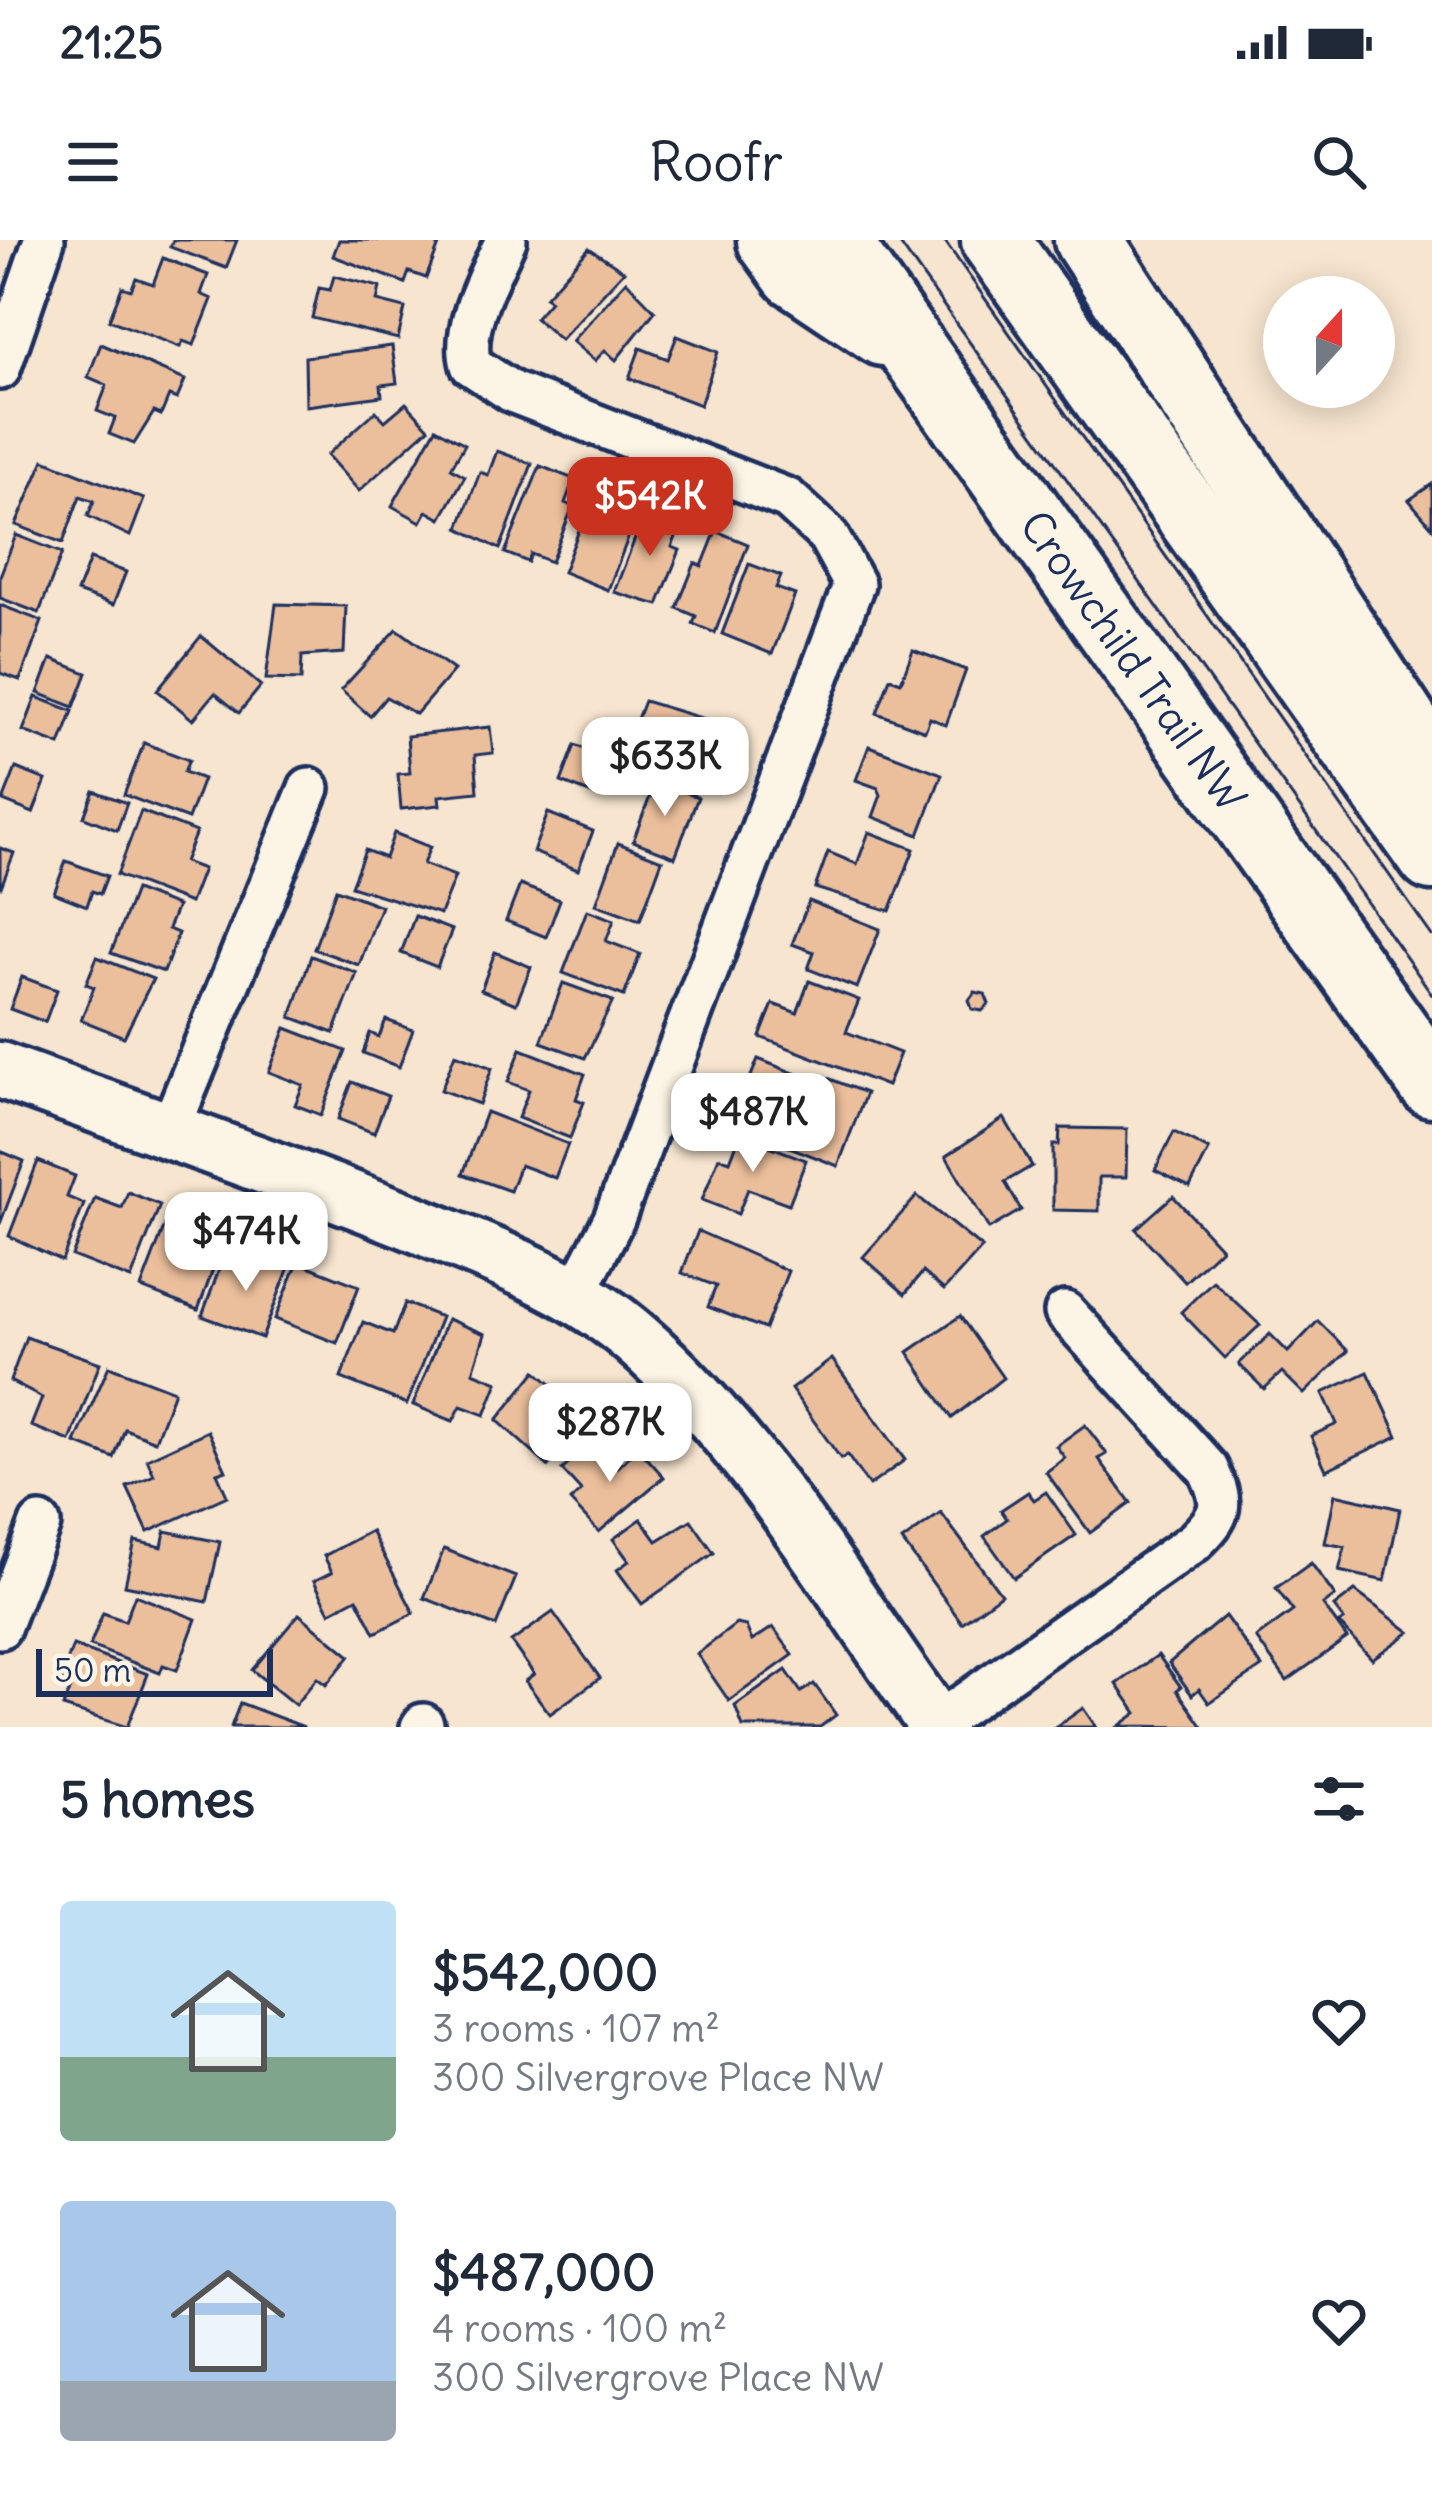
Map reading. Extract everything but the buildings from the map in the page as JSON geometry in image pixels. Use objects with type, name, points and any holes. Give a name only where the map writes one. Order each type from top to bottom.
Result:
[{"type":"highway","points":[[771,240],[795,273],[916,355]]},
{"type":"highway","name":"Crowchild Trail NW","points":[[835,240],[1432,1083]]},
{"type":"highway","points":[[995,240],[1432,856]]},
{"type":"highway","points":[[1088,240],[1432,766]]},
{"type":"street","points":[[0,368],[44,240]]},
{"type":"street","points":[[506,240],[473,322],[466,349],[471,365],[512,392],[788,499],[828,536],[854,584],[623,1197],[576,1293]]},
{"type":"street","points":[[170,1131],[309,788]]},
{"type":"street","points":[[0,1070],[375,1208],[576,1293],[636,1339],[686,1389],[771,1492],[937,1726],[1195,1542],[1222,1512],[1223,1499],[1208,1469],[1065,1312]]},
{"type":"street","points":[[0,1628],[40,1523]]},
{"type":"tram line","points":[[897,240],[1432,994]]},
{"type":"tram line","points":[[944,240],[1432,936]]}]
